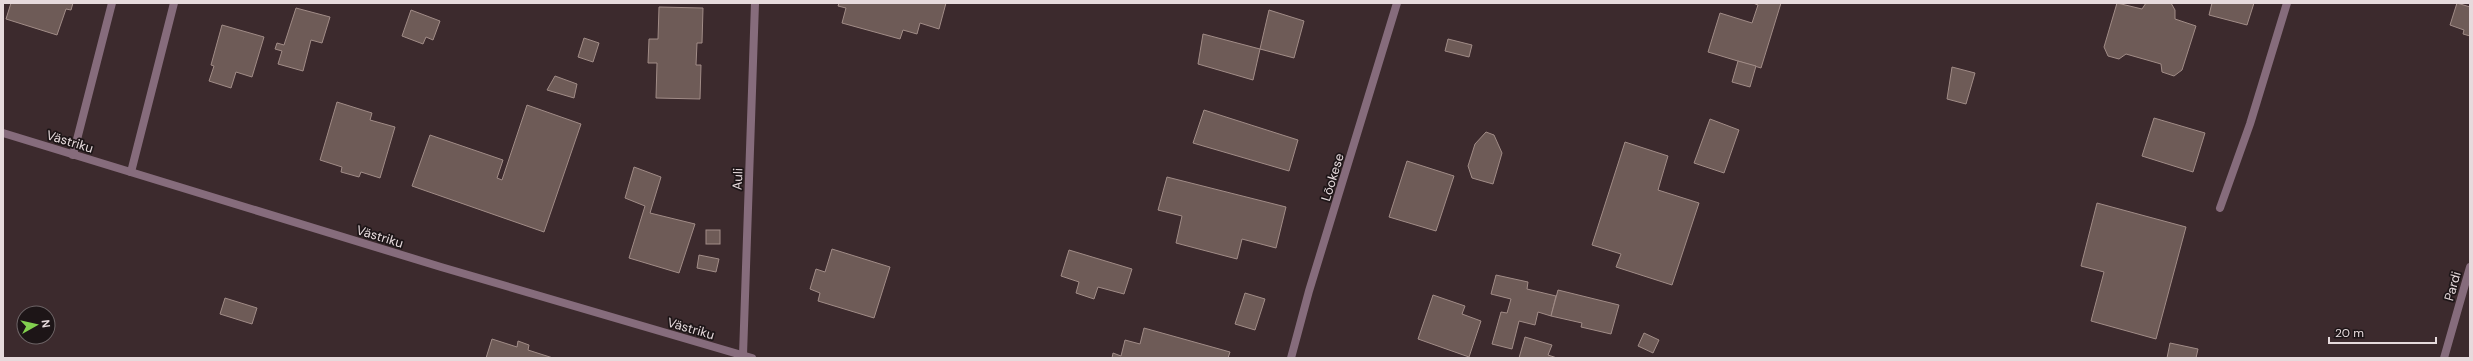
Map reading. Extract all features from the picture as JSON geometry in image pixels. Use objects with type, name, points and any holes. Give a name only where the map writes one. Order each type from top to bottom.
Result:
[{"type":"street","points":[[73,155],[112,3]]},
{"type":"street","points":[[131,172],[174,3]]},
{"type":"street","name":"Auli","points":[[743,356],[755,3]]},
{"type":"street","name":"Lõokese","points":[[1291,358],[1309,291],[1397,3]]},
{"type":"street","points":[[2220,208],[2250,124],[2287,3]]},
{"type":"street","name":"Västriku","points":[[3,133],[441,267],[752,358]]},
{"type":"street","name":"Pardi","points":[[2444,358],[2470,267]]},
{"type":"building","points":[[11,3],[73,3],[71,10],[66,9],[57,35],[6,19]]},
{"type":"building","points":[[839,3],[946,3],[939,29],[920,23],[917,34],[903,30],[900,39],[842,23],[846,8],[838,6]]},
{"type":"building","points":[[1753,3],[1781,3],[1761,68],[1708,52],[1720,13],[1752,23],[1758,5]]},
{"type":"building","points":[[2117,3],[2142,9],[2146,3],[2171,3],[2175,10],[2175,19],[2196,26],[2182,70],[2174,76],[2162,72],[2161,64],[2126,54],[2119,59],[2108,56],[2104,47]]},
{"type":"building","points":[[2212,3],[2254,3],[2247,25],[2209,15]]},
{"type":"building","points":[[2457,3],[2470,7],[2470,36],[2463,34],[2464,30],[2450,25]]},
{"type":"building","points":[[659,7],[703,8],[702,43],[697,43],[696,65],[701,65],[700,99],[656,98],[657,63],[648,63],[649,39],[658,39]]},
{"type":"building","points":[[296,8],[330,17],[322,43],[311,40],[303,71],[278,64],[282,51],[275,49],[277,43],[284,45]]},
{"type":"building","points":[[411,10],[440,21],[433,40],[426,37],[423,44],[402,36]]},
{"type":"building","points":[[1269,10],[1304,21],[1294,58],[1260,49]]},
{"type":"building","points":[[222,25],[264,37],[252,77],[236,72],[231,88],[209,81],[214,66],[211,65]]},
{"type":"building","points":[[1203,34],[1260,49],[1253,80],[1198,64]]},
{"type":"building","points":[[584,38],[599,43],[593,62],[578,57]]},
{"type":"building","points":[[1448,39],[1472,45],[1469,57],[1445,51]]},
{"type":"building","points":[[1738,61],[1756,66],[1750,87],[1732,82]]},
{"type":"building","points":[[1952,67],[1975,73],[1966,104],[1947,99]]},
{"type":"building","points":[[555,76],[577,84],[574,98],[547,90]]},
{"type":"building","points":[[337,102],[372,113],[370,120],[395,127],[380,178],[361,172],[359,177],[341,172],[342,167],[320,160]]},
{"type":"building","points":[[527,105],[581,124],[544,232],[412,186],[430,135],[503,160],[497,178],[502,180]]},
{"type":"building","points":[[1204,110],[1298,140],[1289,171],[1193,143]]},
{"type":"building","points":[[2154,118],[2205,133],[2193,172],[2142,156]]},
{"type":"building","points":[[1710,119],[1739,130],[1724,173],[1694,163]]},
{"type":"building","points":[[1486,132],[1494,135],[1502,153],[1493,184],[1472,178],[1468,166],[1475,144]]},
{"type":"building","points":[[1625,142],[1668,156],[1658,190],[1699,203],[1672,285],[1616,267],[1621,254],[1592,245]]},
{"type":"building","points":[[1407,161],[1454,176],[1436,231],[1389,217]]},
{"type":"building","points":[[634,167],[661,177],[650,213],[695,224],[679,273],[629,258],[645,206],[625,198]]},
{"type":"building","points":[[1167,177],[1286,207],[1276,248],[1242,239],[1237,259],[1176,243],[1182,216],[1158,210]]},
{"type":"building","points":[[2097,203],[2186,227],[2156,339],[2091,321],[2104,272],[2081,266]]},
{"type":"building","points":[[706,230],[720,230],[720,244],[706,244]]},
{"type":"building","points":[[832,249],[890,267],[874,318],[818,301],[820,293],[810,289],[816,269],[825,272]]},
{"type":"building","points":[[1069,250],[1132,269],[1124,294],[1098,287],[1094,299],[1076,293],[1079,282],[1061,276]]},
{"type":"building","points":[[699,255],[719,259],[716,272],[697,268]]},
{"type":"building","points":[[1496,275],[1528,282],[1527,289],[1556,296],[1551,316],[1538,312],[1535,325],[1519,321],[1512,349],[1492,344],[1501,312],[1507,313],[1511,299],[1491,294]]},
{"type":"building","points":[[1558,290],[1619,305],[1611,334],[1581,327],[1582,323],[1551,316]]},
{"type":"building","points":[[1245,293],[1265,299],[1255,330],[1235,324]]},
{"type":"building","points":[[1433,295],[1465,306],[1462,314],[1481,321],[1469,357],[1418,339]]},
{"type":"building","points":[[225,298],[257,308],[252,324],[220,314]]},
{"type":"building","points":[[1144,328],[1230,352],[1228,358],[1112,358],[1113,353],[1121,356],[1125,340],[1140,344]]},
{"type":"building","points":[[1644,333],[1659,340],[1653,353],[1638,346]]},
{"type":"building","points":[[1525,337],[1552,345],[1548,355],[1557,358],[1519,358]]},
{"type":"building","points":[[492,339],[517,347],[518,341],[529,345],[528,350],[553,358],[486,358]]},
{"type":"building","points":[[2170,343],[2198,349],[2196,358],[2167,358]]}]
